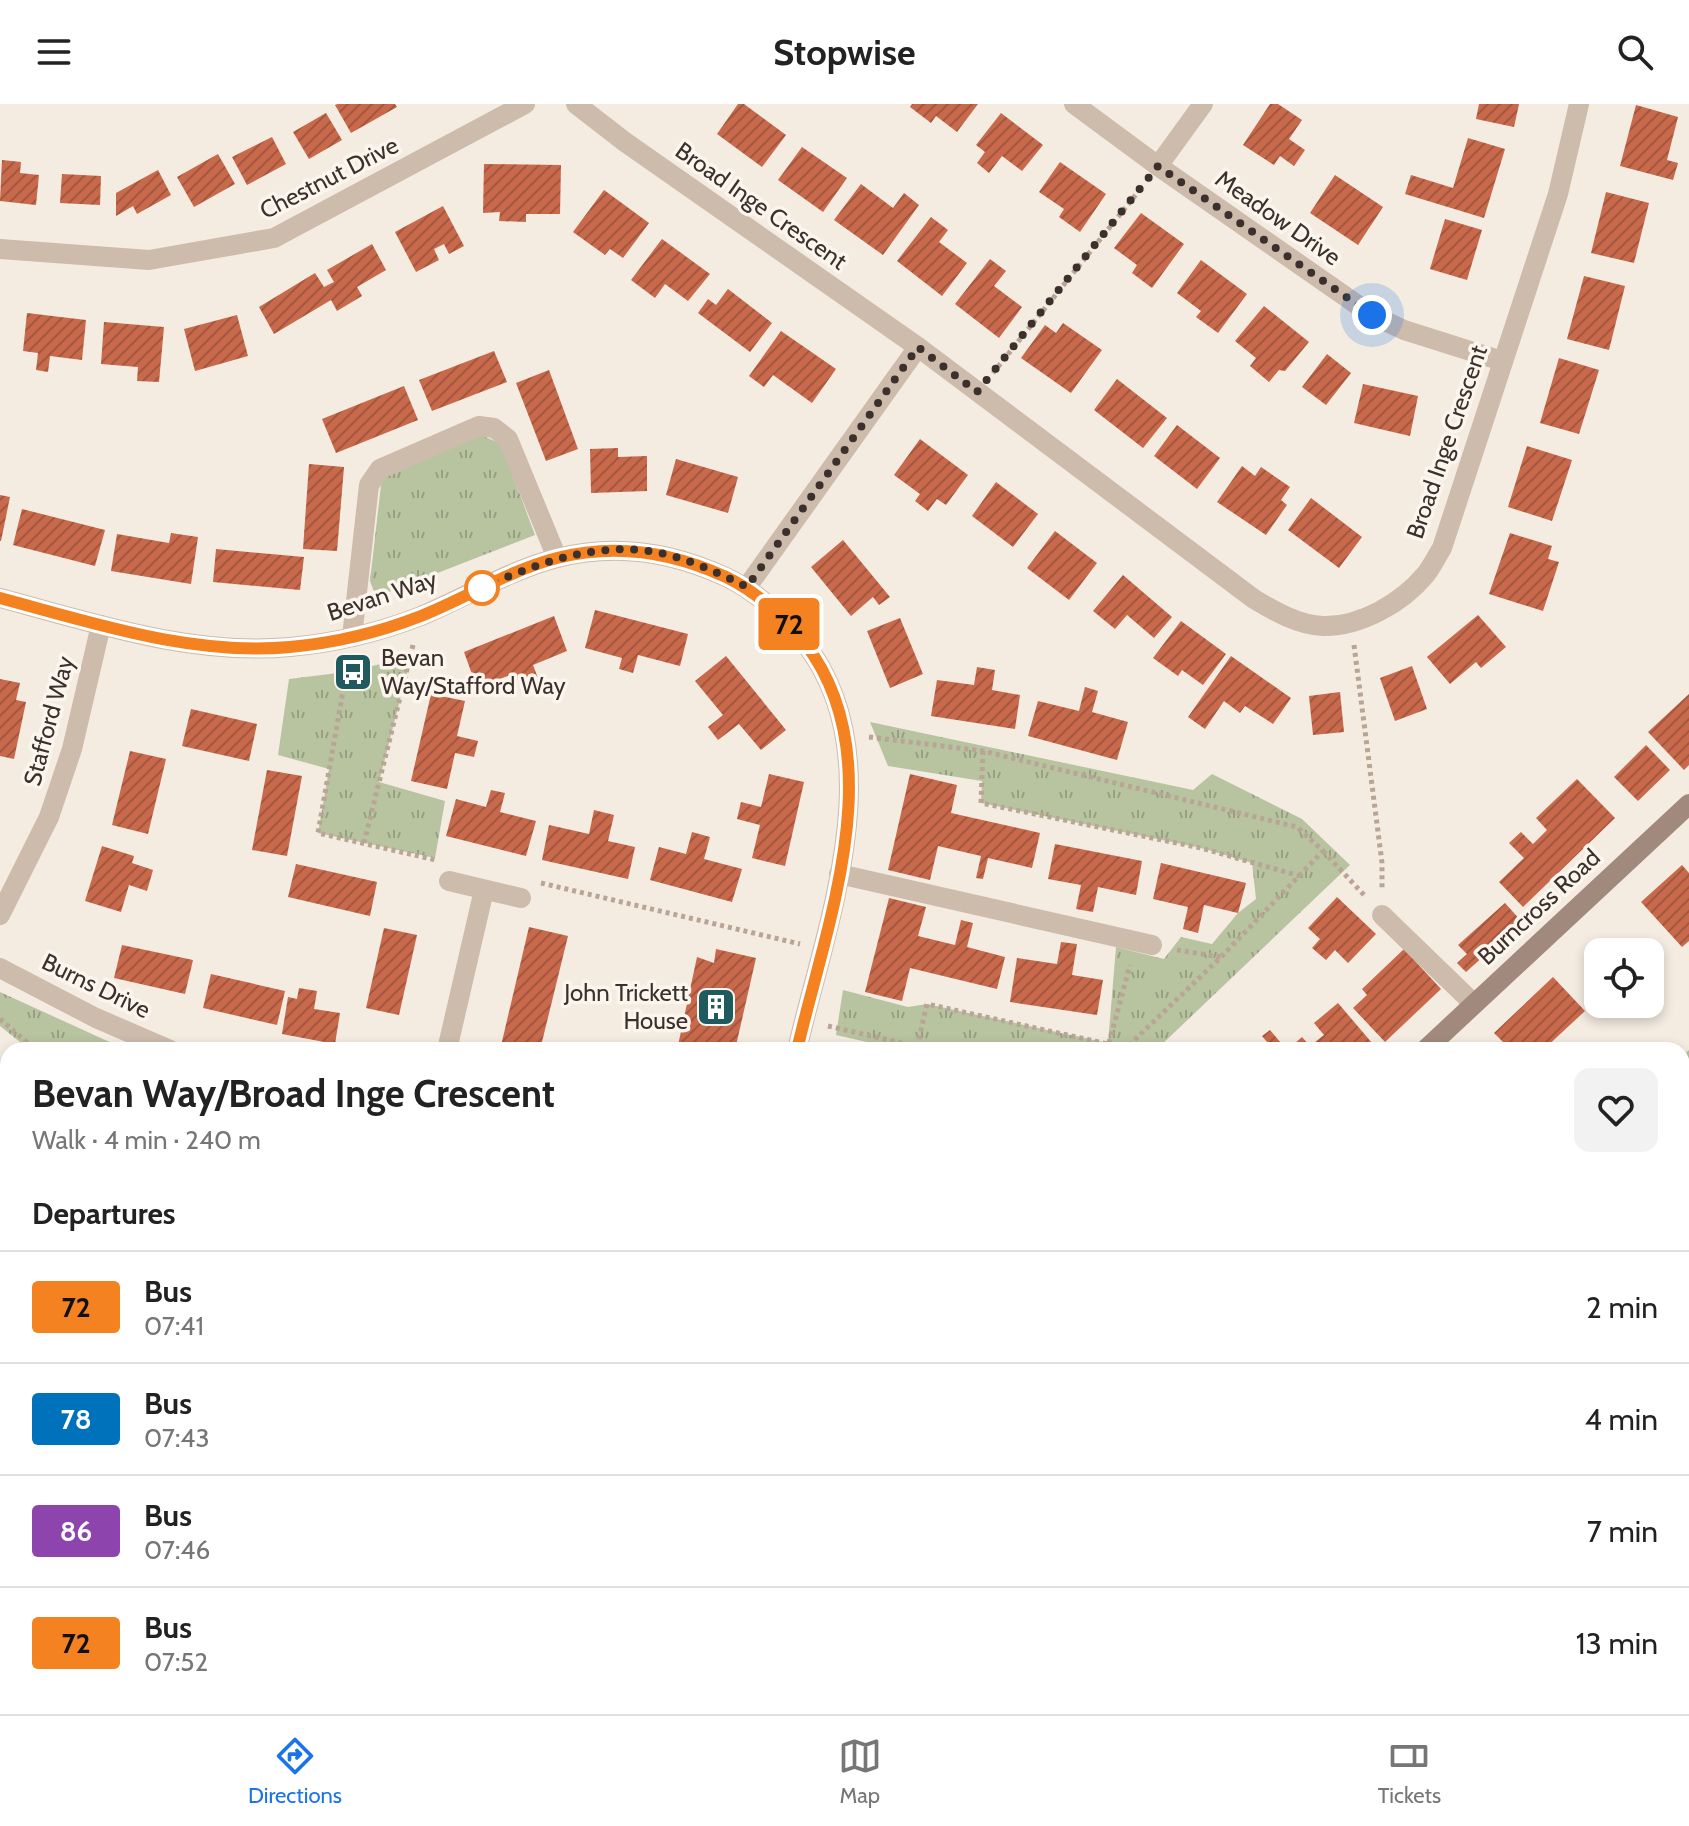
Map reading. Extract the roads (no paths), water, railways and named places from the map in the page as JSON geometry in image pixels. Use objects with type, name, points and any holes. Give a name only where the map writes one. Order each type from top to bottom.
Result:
[{"type":"main road","name":"Burncross Road","points":[[1437,1042],[1473,1003],[1689,804]]},
{"type":"street","name":"Chestnut Drive","points":[[0,249],[149,260],[274,238],[525,104]]},
{"type":"street","name":"Broad Inge Crescent","points":[[576,104],[625,142],[918,347],[1254,599],[1283,616],[1321,626],[1351,623],[1391,605],[1425,575],[1442,548],[1558,194],[1579,104]]},
{"type":"street","name":"Meadow Drive","points":[[1074,104],[1372,315],[1404,330],[1502,361]]},
{"type":"street","points":[[1158,166],[1203,104]]},
{"type":"street","points":[[747,587],[918,347]]},
{"type":"street","points":[[352,637],[369,485],[380,469],[479,426],[494,428],[508,439],[557,558]]},
{"type":"street","name":"Bevan Way","points":[[0,598],[178,642],[230,648],[289,647],[352,637],[419,617],[557,558],[608,551],[648,551],[703,566],[747,587],[786,620],[818,661],[836,698],[845,735],[850,788],[839,874],[799,1042]]},
{"type":"street","name":"Stafford Way","points":[[0,915],[49,817],[72,749],[101,625]]},
{"type":"street","points":[[839,874],[1145,943]]},
{"type":"street","points":[[449,881],[521,898]]},
{"type":"street","points":[[449,1042],[484,890]]},
{"type":"street","points":[[1382,915],[1473,1003]]},
{"type":"street","name":"Burns Drive","points":[[0,968],[96,1018],[152,1042]]},
{"type":"place","name":"Bevan Way/Stafford Way","points":[[353,672]]},
{"type":"place","name":"John Trickett House","points":[[716,1007]]}]
